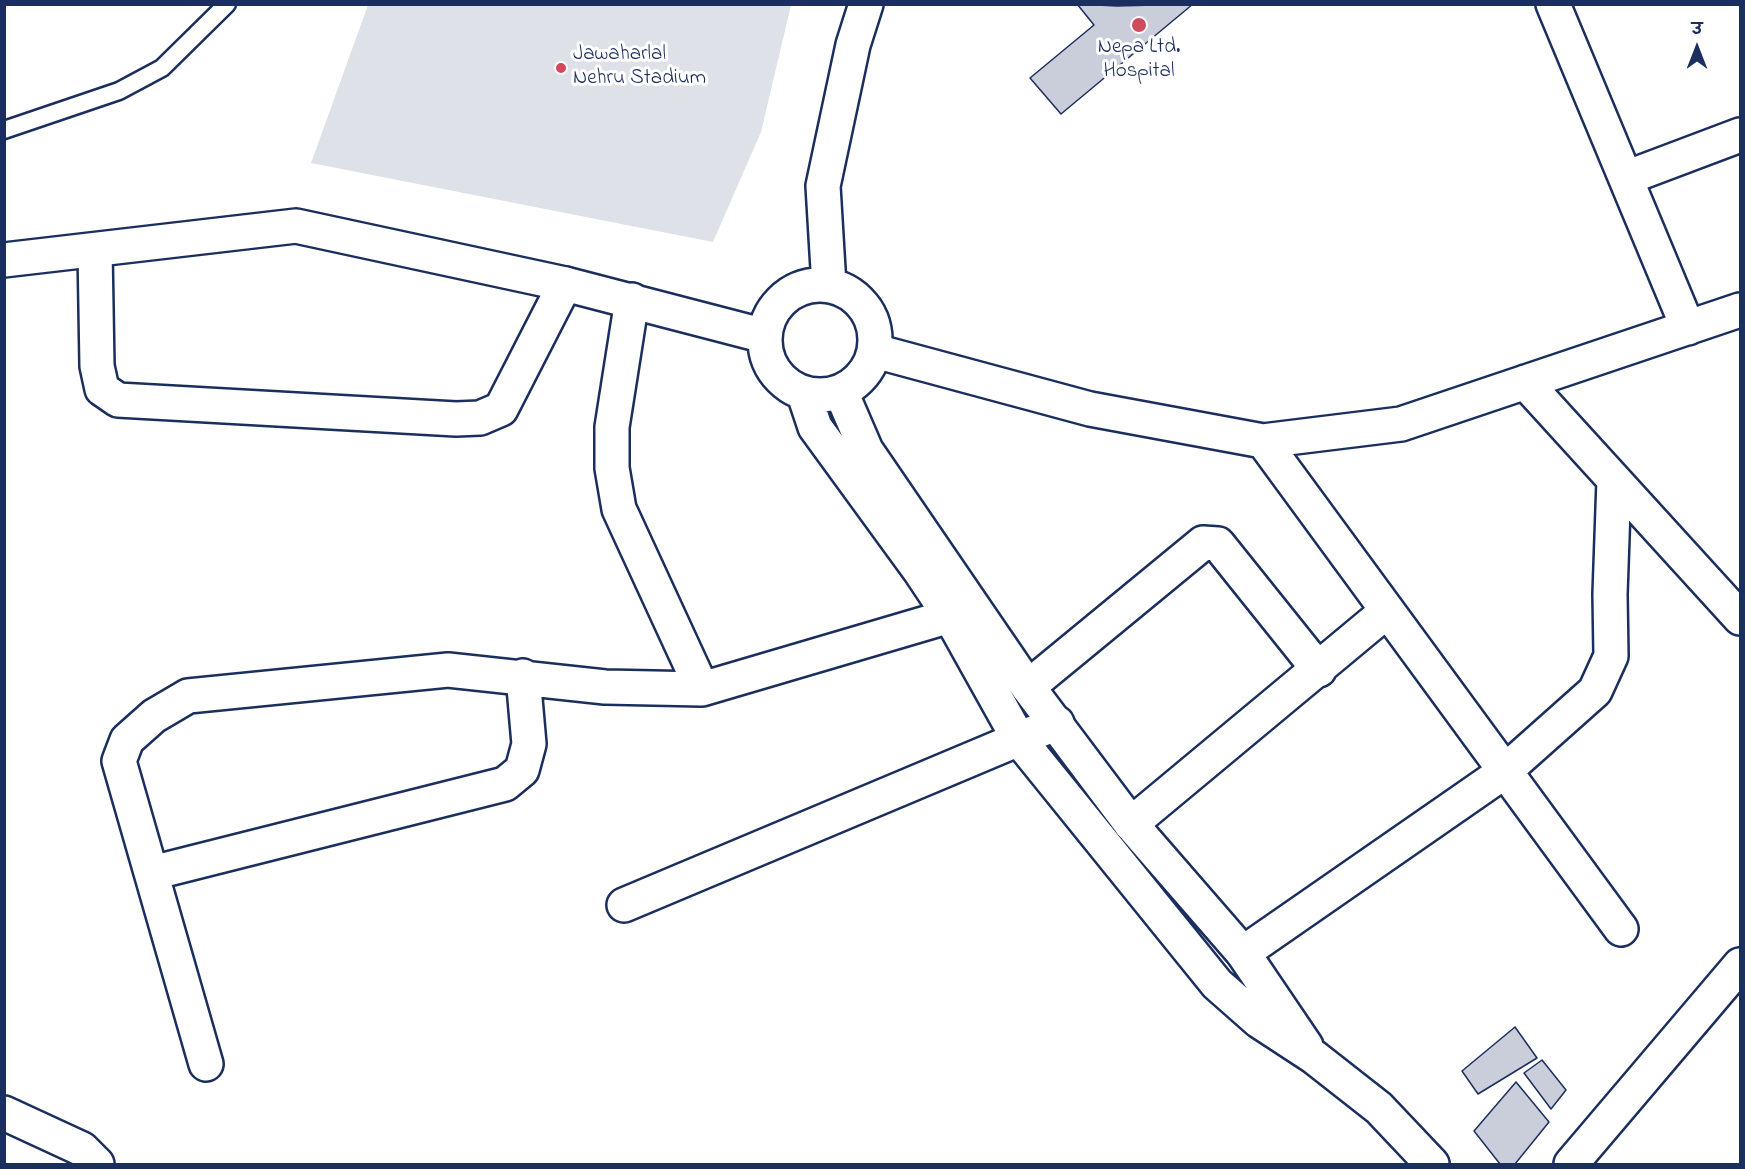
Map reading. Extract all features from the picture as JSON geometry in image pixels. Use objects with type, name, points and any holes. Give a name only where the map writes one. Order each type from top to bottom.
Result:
[{"type":"street","points":[[829,286],[823,186],[853,45],[866,4]]},
{"type":"street","points":[[1553,4],[1688,328]]},
{"type":"street","points":[[1626,178],[1740,135]]},
{"type":"street","points":[[4,260],[296,226],[566,284],[765,336]]},
{"type":"street","points":[[95,250],[97,366],[102,389],[118,400],[456,419],[480,418],[501,409],[566,284]]},
{"type":"street","points":[[811,286],[829,286],[846,291],[860,302],[870,317],[876,333],[875,351],[868,368],[857,382],[841,392],[823,395],[804,394],[787,385],[774,371],[766,354],[765,336],[769,318],[780,302],[794,291],[811,286]]},
{"type":"street","points":[[632,300],[612,427],[612,468],[619,509],[702,689]]},
{"type":"street","points":[[875,351],[1090,409],[1263,441],[1401,424],[1740,310]]},
{"type":"street","points":[[1525,382],[1740,618]]},
{"type":"street","points":[[841,392],[866,450],[1028,687],[1131,825],[1243,953],[1314,1057]]},
{"type":"street","points":[[804,394],[815,427],[950,616],[1018,738],[1217,984],[1258,1022],[1314,1057],[1378,1108],[1432,1164]]},
{"type":"street","points":[[1263,441],[1621,929]]},
{"type":"street","points":[[1243,953],[1504,772],[1595,691],[1611,656],[1610,594],[1614,480]]},
{"type":"street","points":[[1028,687],[1203,543],[1218,544],[1319,670]]},
{"type":"street","points":[[1131,825],[1387,611]]},
{"type":"street","points":[[206,1064],[119,761],[127,740],[154,716],[188,696],[448,670],[523,676],[604,687],[702,689],[950,616]]},
{"type":"street","points":[[152,873],[506,784],[522,770],[530,744],[523,676]]},
{"type":"street","points":[[624,905],[1057,723]]},
{"type":"street","points":[[1571,1164],[1740,964]]},
{"type":"street","points":[[4,1113],[82,1149],[98,1164]]},
{"type":"lane","points":[[4,130],[119,91],[162,68],[227,4]]},
{"type":"shaded area","name":"Jawaharlal Nehru Stadium","points":[[368,4],[791,5],[761,132],[713,242],[311,163]]},
{"type":"building","points":[[1077,4],[1117,6],[1193,4],[1061,114],[1030,78],[1094,25]]},
{"type":"building","points":[[1515,1027],[1537,1058],[1478,1094],[1462,1071]]},
{"type":"building","points":[[1542,1060],[1566,1090],[1551,1109],[1524,1073]]},
{"type":"building","points":[[1516,1082],[1549,1122],[1515,1164],[1500,1164],[1474,1131]]},
{"type":"place","name":"Nepa Ltd. Hospital","points":[[1139,25]]},
{"type":"place","name":"Jawaharlal Nehru Stadium","points":[[561,68]]}]
